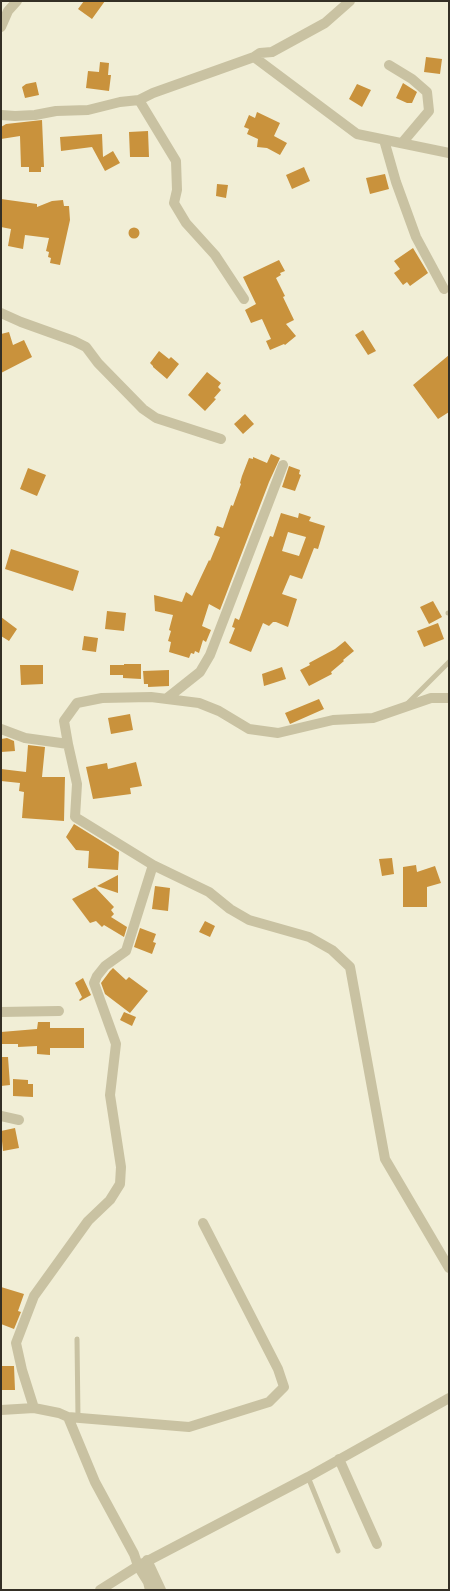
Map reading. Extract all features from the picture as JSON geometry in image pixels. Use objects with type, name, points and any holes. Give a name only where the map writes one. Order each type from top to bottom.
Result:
[{"type":"street","points":[[1,27],[8,11],[17,1]]},
{"type":"street","points":[[1,115],[35,115],[56,111],[88,110],[120,102],[140,100],[153,93],[254,57],[260,53],[272,52],[325,22],[350,1]]},
{"type":"street","points":[[254,57],[357,134],[449,153]]},
{"type":"street","points":[[389,65],[412,79],[427,92],[429,112],[402,143]]},
{"type":"street","points":[[140,100],[176,161],[177,190],[174,203],[186,223],[215,255],[244,298]]},
{"type":"street","points":[[384,140],[396,182],[416,237],[444,290]]},
{"type":"street","points":[[1,313],[86,347],[98,363],[143,409],[156,418],[221,439]]},
{"type":"street","points":[[166,699],[200,672],[210,655],[284,465]]},
{"type":"street","points":[[449,698],[431,698],[373,718],[333,720],[278,733],[249,729],[219,711],[199,703],[151,697],[102,698],[77,703],[64,721],[76,784],[74,816],[153,865],[209,892],[230,909],[249,920],[309,937],[332,950],[350,966],[385,1159],[449,1268]]},
{"type":"street","points":[[1,729],[25,738],[68,744]]},
{"type":"street","points":[[34,1408],[22,1370],[16,1343],[34,1296],[88,1221],[110,1200],[120,1184],[121,1167],[110,1095],[116,1044],[94,983],[97,976],[105,966],[126,951],[153,865]]},
{"type":"street","points":[[1,1012],[59,1011]]},
{"type":"street","points":[[1,1116],[19,1120]]},
{"type":"street","points":[[1,1410],[34,1408],[59,1413],[68,1417],[189,1427],[269,1402],[284,1387],[278,1370],[203,1223]]},
{"type":"street","points":[[100,1590],[143,1563],[308,1477],[449,1398]]},
{"type":"street","points":[[68,1417],[95,1482],[134,1554],[143,1563],[161,1590]]},
{"type":"street","points":[[339,1459],[377,1544]]},
{"type":"street","points":[[143,1563],[150,1590]]},
{"type":"lane","points":[[404,707],[449,662]]},
{"type":"lane","points":[[77,1339],[78,1418]]},
{"type":"lane","points":[[308,1477],[338,1551]]},
{"type":"building","points":[[84,1],[105,1],[92,19],[78,9]]},
{"type":"building","points":[[426,57],[442,59],[440,74],[424,72]]},
{"type":"building","points":[[100,62],[109,63],[108,75],[111,75],[109,91],[86,88],[88,71],[99,72]]},
{"type":"building","points":[[36,82],[39,95],[25,98],[22,87],[26,84]]},
{"type":"building","points":[[403,83],[417,92],[412,103],[407,103],[396,98]]},
{"type":"building","points":[[357,84],[371,90],[362,107],[349,99]]},
{"type":"building","points":[[257,112],[280,123],[274,136],[287,143],[280,155],[267,148],[257,147],[258,139],[247,134],[249,129],[244,127],[249,115],[255,118]]},
{"type":"building","points":[[42,120],[44,167],[41,167],[41,172],[29,172],[29,167],[21,167],[20,136],[1,139],[1,127],[6,124]]},
{"type":"building","points":[[148,131],[149,157],[130,157],[129,132]]},
{"type":"building","points":[[102,134],[103,157],[113,151],[120,163],[105,171],[92,147],[61,151],[60,137]]},
{"type":"building","points":[[304,167],[310,181],[292,189],[286,175]]},
{"type":"building","points":[[385,174],[389,189],[370,194],[366,178]]},
{"type":"building","points":[[217,184],[228,185],[226,198],[216,196]]},
{"type":"building","points":[[1,199],[37,204],[37,207],[52,201],[63,200],[64,206],[69,206],[70,220],[60,265],[50,263],[51,258],[48,257],[49,252],[46,251],[49,238],[25,235],[23,249],[8,246],[11,229],[1,227]]},
{"type":"building","points":[[134,227],[138,229],[140,233],[138,237],[134,239],[130,237],[128,233],[130,229]]},
{"type":"building","points":[[413,248],[428,273],[410,286],[407,282],[403,285],[394,273],[400,269],[394,261]]},
{"type":"building","points":[[279,260],[285,271],[280,273],[281,275],[276,278],[294,320],[286,324],[296,336],[285,345],[284,344],[270,350],[266,341],[271,339],[262,319],[251,323],[245,310],[256,304],[243,277]]},
{"type":"building","points":[[363,330],[376,351],[368,355],[355,335]]},
{"type":"building","points":[[9,332],[13,345],[24,340],[32,357],[1,373],[1,334]]},
{"type":"building","points":[[159,351],[169,359],[171,357],[179,364],[167,379],[150,363]]},
{"type":"building","points":[[449,355],[449,412],[438,419],[413,385]]},
{"type":"building","points":[[207,372],[221,383],[218,387],[221,390],[214,398],[216,399],[205,411],[188,395]]},
{"type":"building","points":[[245,414],[254,424],[243,434],[234,424]]},
{"type":"building","points":[[271,454],[280,458],[269,482],[220,610],[209,604],[202,626],[211,630],[206,642],[203,640],[199,653],[195,651],[194,654],[191,653],[189,658],[169,652],[171,642],[168,641],[171,631],[169,630],[173,615],[155,611],[154,595],[182,602],[186,592],[192,596],[209,560],[210,561],[220,537],[214,535],[217,526],[223,528],[231,505],[233,506],[249,458],[253,459],[253,457],[267,463]]},
{"type":"building","points":[[289,466],[300,470],[299,474],[301,475],[295,491],[282,487]]},
{"type":"building","points":[[28,468],[46,475],[37,496],[20,489]]},
{"type":"building","points":[[281,513],[298,518],[299,513],[311,517],[309,521],[325,526],[318,549],[314,548],[302,579],[290,575],[282,594],[297,599],[288,627],[276,622],[273,622],[269,626],[263,623],[251,652],[229,643],[235,628],[232,627],[235,618],[239,620],[270,536],[273,537]],"holes":[[[288,532],[306,537],[299,556],[282,551]]]},
{"type":"building","points":[[11,549],[79,571],[73,591],[5,569]]},
{"type":"building","points":[[433,601],[442,617],[429,624],[420,607]]},
{"type":"building","points":[[107,611],[126,613],[124,631],[105,629]]},
{"type":"building","points":[[1,617],[17,629],[9,641],[1,636]]},
{"type":"building","points":[[438,623],[444,639],[424,647],[417,631]]},
{"type":"building","points":[[84,636],[98,638],[96,652],[82,650]]},
{"type":"building","points":[[345,641],[354,651],[331,672],[332,674],[309,686],[300,670],[310,665],[309,663],[335,649]]},
{"type":"building","points":[[141,664],[141,679],[123,678],[123,675],[110,675],[110,665]]},
{"type":"building","points":[[20,665],[43,665],[43,684],[21,685]]},
{"type":"building","points":[[282,667],[286,679],[264,686],[262,674]]},
{"type":"building","points":[[169,670],[169,686],[148,687],[148,684],[144,684],[143,671]]},
{"type":"building","points":[[319,699],[324,709],[290,724],[285,713]]},
{"type":"building","points":[[130,714],[133,730],[111,734],[108,718]]},
{"type":"building","points":[[7,738],[14,741],[15,751],[1,752],[1,739]]},
{"type":"building","points":[[28,745],[45,747],[42,777],[65,777],[64,821],[22,818],[24,792],[19,791],[20,783],[1,781],[1,769],[26,772]]},
{"type":"building","points":[[136,762],[142,786],[130,788],[131,794],[93,799],[86,767],[107,763],[108,769]]},
{"type":"building","points":[[74,824],[119,852],[118,870],[88,868],[89,851],[76,850],[66,837]]},
{"type":"building","points":[[392,858],[394,874],[382,876],[379,859]]},
{"type":"building","points":[[416,865],[417,872],[435,866],[441,883],[427,887],[427,907],[403,907],[403,867]]},
{"type":"building","points":[[118,875],[118,893],[97,886]]},
{"type":"building","points":[[155,886],[170,888],[168,911],[152,909]]},
{"type":"building","points":[[95,887],[114,907],[111,910],[114,914],[111,917],[127,927],[124,937],[104,925],[102,927],[96,921],[90,923],[72,899]]},
{"type":"building","points":[[205,921],[215,926],[210,937],[199,932]]},
{"type":"building","points":[[140,928],[156,934],[153,942],[156,943],[152,954],[134,947]]},
{"type":"building","points":[[113,968],[126,980],[129,977],[148,991],[130,1013],[105,994],[101,983]]},
{"type":"building","points":[[83,978],[91,995],[80,1001],[79,1000],[82,997],[75,983]]},
{"type":"building","points":[[124,1012],[136,1017],[132,1026],[120,1020]]},
{"type":"building","points":[[38,1022],[50,1022],[50,1028],[84,1028],[84,1048],[50,1048],[50,1055],[37,1054],[37,1046],[18,1047],[18,1044],[1,1044],[1,1032],[37,1029]]},
{"type":"building","points":[[1,1057],[8,1057],[10,1085],[1,1086]]},
{"type":"building","points":[[13,1079],[28,1080],[28,1084],[33,1084],[33,1097],[13,1096]]},
{"type":"building","points":[[15,1128],[19,1148],[3,1151],[1,1131]]},
{"type":"building","points":[[1,1287],[24,1294],[18,1311],[21,1312],[14,1329],[1,1324]]},
{"type":"building","points":[[1,1366],[14,1366],[15,1390],[1,1390]]}]
